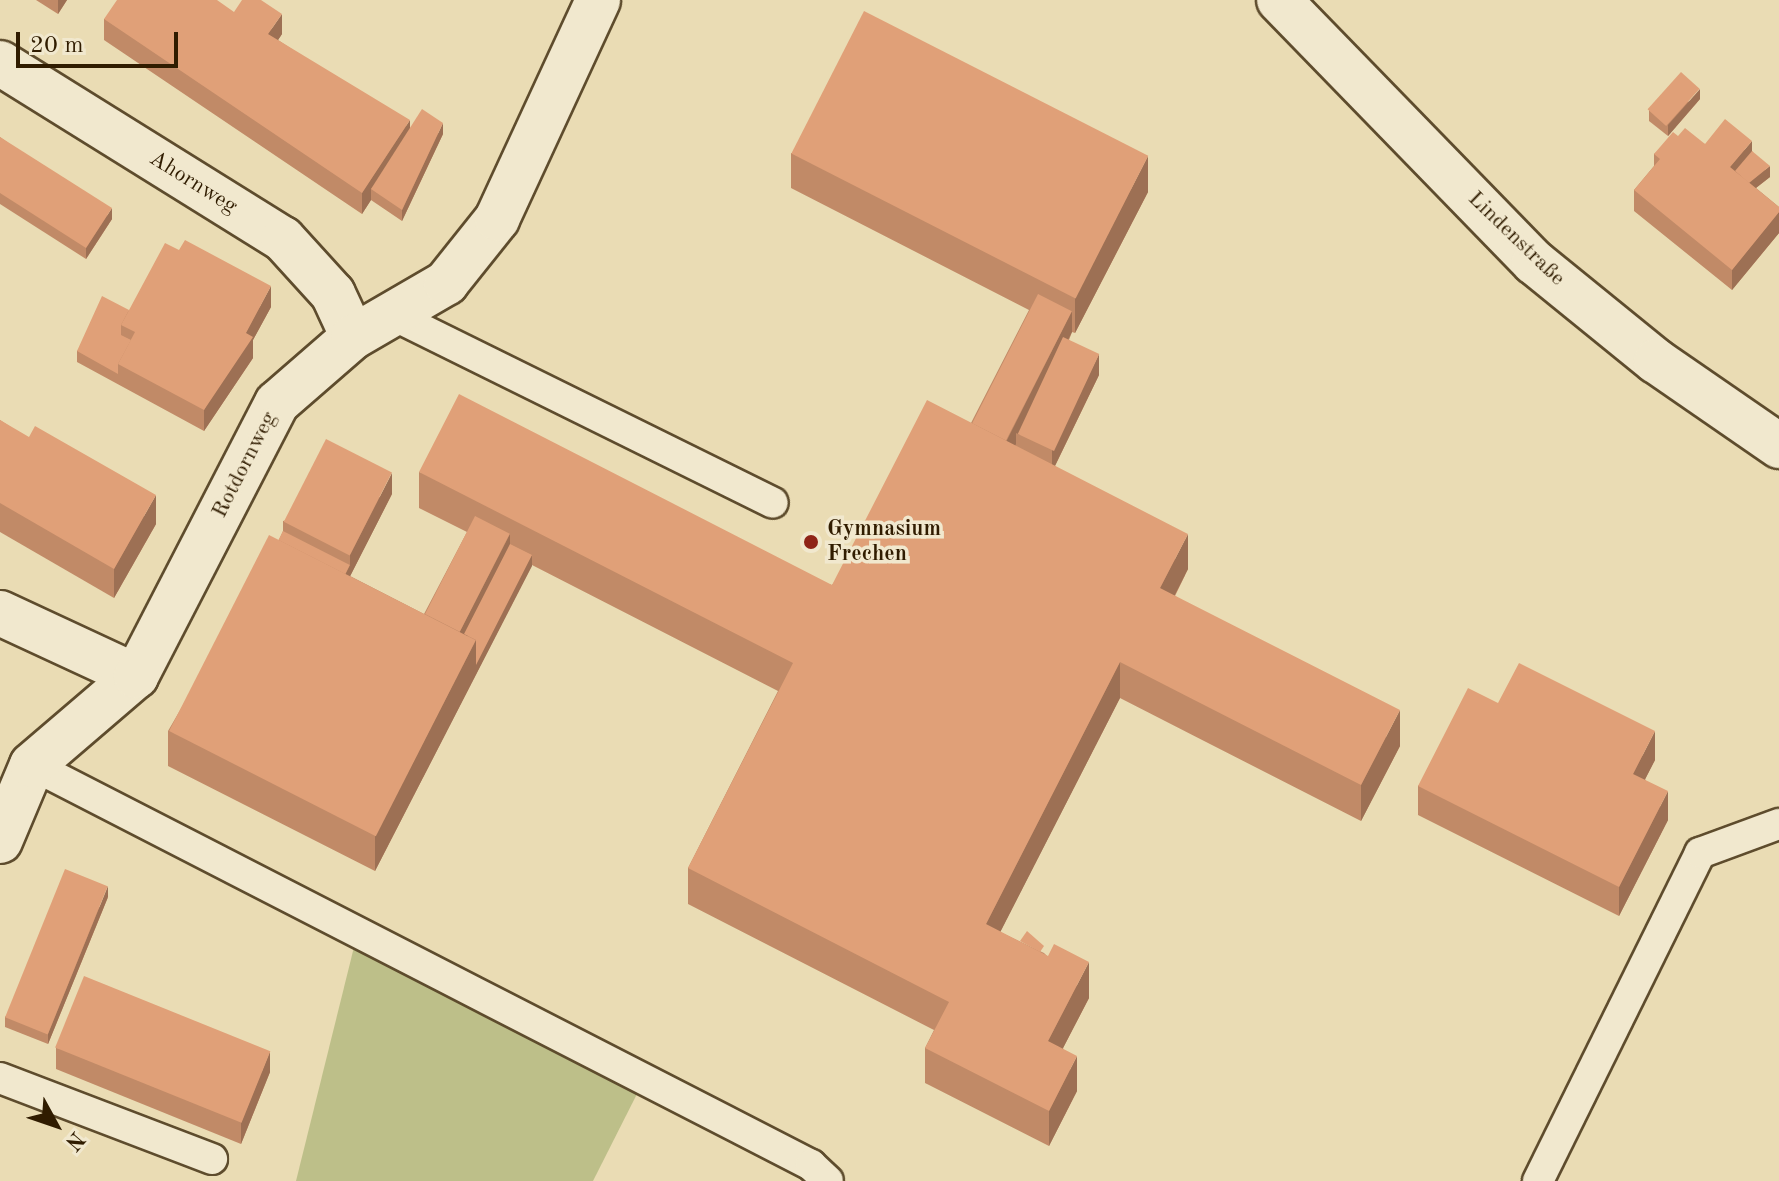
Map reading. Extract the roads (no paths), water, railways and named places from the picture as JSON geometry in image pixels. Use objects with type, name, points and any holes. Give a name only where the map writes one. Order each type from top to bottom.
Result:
[{"type":"street","name":"Rotdornweg","points":[[0,841],[32,765],[136,676],[277,403],[353,337],[397,317],[446,283],[497,219],[598,0]]},
{"type":"street","name":"Lindenstraße","points":[[1279,0],[1534,262],[1656,361],[1779,446]]},
{"type":"street","name":"Ahornweg","points":[[0,63],[283,239],[333,294],[353,337]]},
{"type":"street","points":[[0,613],[136,676]]},
{"type":"lane","points":[[397,317],[773,503]]},
{"type":"lane","points":[[32,765],[811,1165],[828,1181]]},
{"type":"lane","points":[[1538,1181],[1700,853],[1779,824]]},
{"type":"lane","points":[[0,1078],[212,1159]]},
{"type":"place","name":"Gymnasium Frechen","points":[[811,542]]}]
